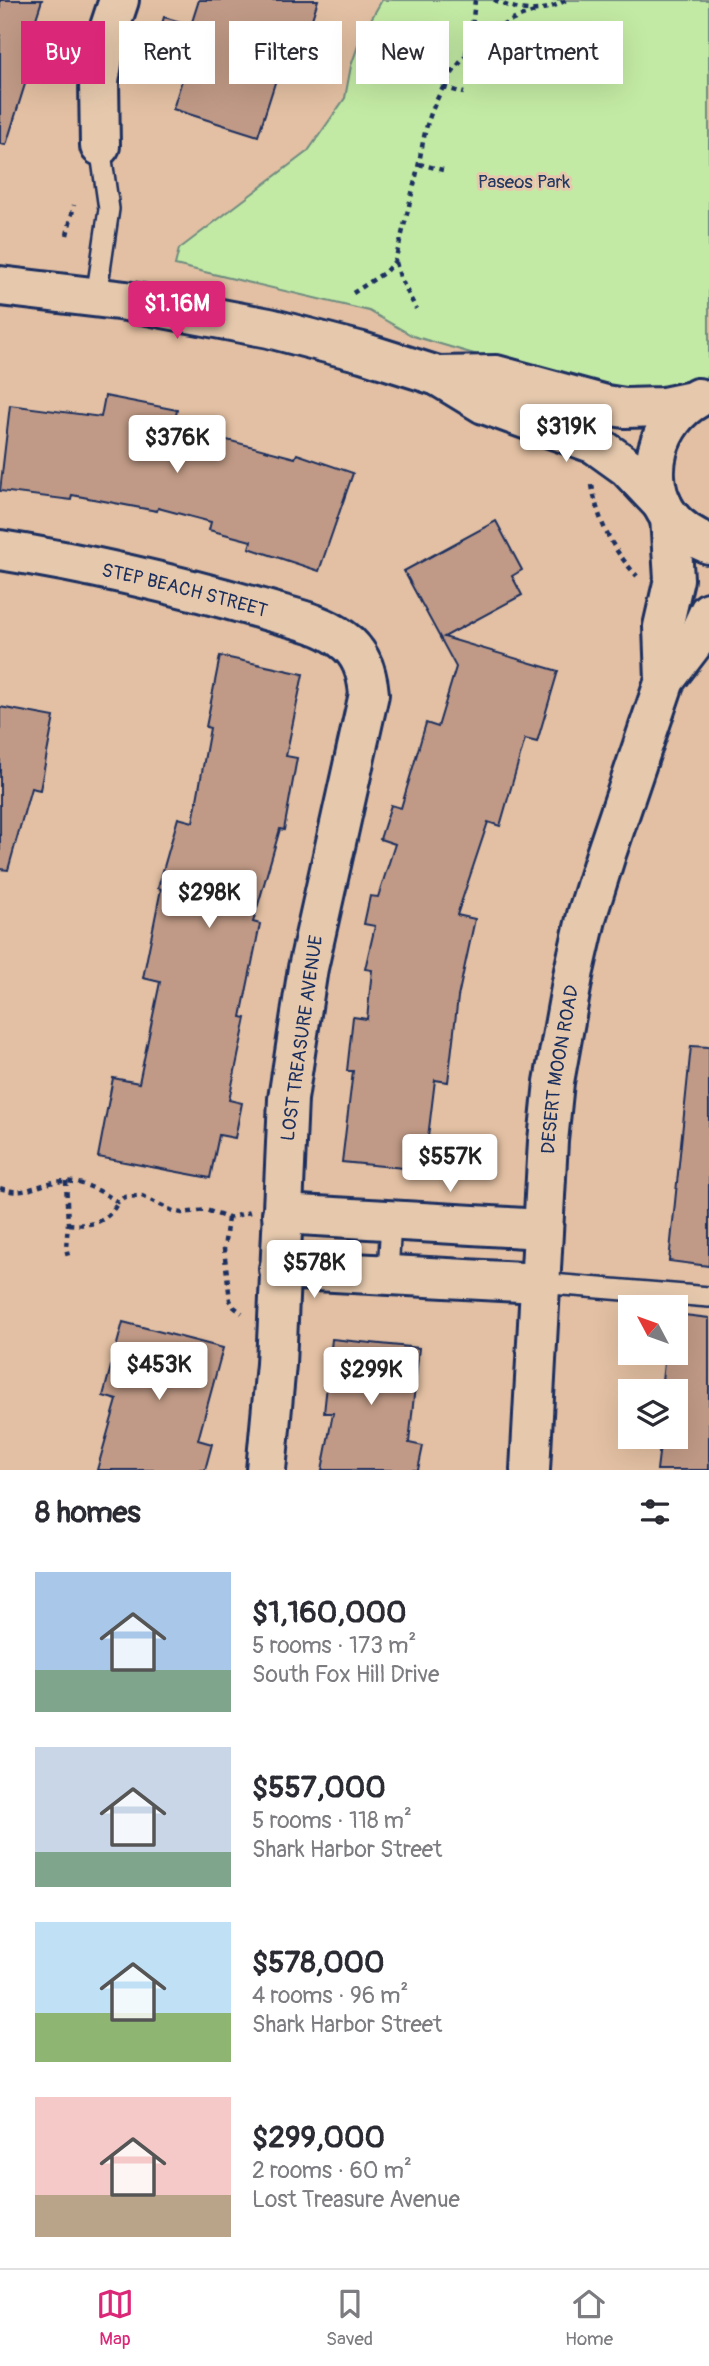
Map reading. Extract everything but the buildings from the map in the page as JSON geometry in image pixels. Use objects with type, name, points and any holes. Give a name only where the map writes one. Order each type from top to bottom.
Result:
[{"type":"street","points":[[100,146],[99,82],[106,39],[119,0]]},
{"type":"street","points":[[0,286],[96,298],[269,328],[352,349],[438,376],[484,404],[595,443],[626,467],[695,538],[709,544]]},
{"type":"street","points":[[438,376],[496,375],[625,408],[663,407],[703,395]]},
{"type":"street","name":"DESERT MOON ROAD","points":[[665,680],[663,627],[674,579],[666,511],[655,481],[656,457],[663,433],[677,414],[703,395]]},
{"type":"street","name":"STEP BEACH STREET","points":[[0,550],[133,574],[193,589],[323,628],[343,639],[358,655]]},
{"type":"street","name":"DESERT MOON ROAD","points":[[530,1470],[542,1229],[554,1082],[573,971],[606,854],[665,680],[697,638],[709,612]]},
{"type":"street","name":"LOST TREASURE AVENUE","points":[[266,1470],[276,1364],[279,1269],[267,1213],[308,968],[369,694],[368,675],[358,655]]},
{"type":"street","points":[[267,1213],[542,1229]]},
{"type":"street","points":[[279,1269],[539,1283]]},
{"type":"lane","points":[[96,298],[109,209],[100,146]]},
{"type":"lane","points":[[388,1274],[391,1220]]},
{"type":"lane","points":[[539,1283],[709,1297]]},
{"type":"path","points":[[473,21],[475,0]]},
{"type":"path","points":[[494,0],[514,10],[539,11]]},
{"type":"path","points":[[514,21],[566,0]]},
{"type":"path","points":[[353,293],[385,272],[395,261],[428,121],[443,87],[463,59]]},
{"type":"path","points":[[443,87],[464,93]]},
{"type":"path","points":[[419,164],[443,170]]},
{"type":"path","points":[[67,235],[74,205]]},
{"type":"path","points":[[395,261],[416,309]]},
{"type":"path","points":[[591,474],[595,503],[603,528],[615,550],[639,578],[640,585]]},
{"type":"path","points":[[0,1188],[20,1192],[66,1181],[94,1188],[118,1202]]},
{"type":"path","points":[[66,1181],[68,1256]]},
{"type":"path","points":[[68,1224],[94,1224],[104,1220],[124,1197],[142,1196],[182,1213],[205,1210],[228,1218],[267,1213]]},
{"type":"path","points":[[228,1218],[224,1238],[230,1300],[234,1307],[247,1316]]},
{"type":"green space","name":"Paseos Park","points":[[382,0],[709,0],[709,376],[682,389],[607,393],[413,336],[369,311],[175,265],[179,249],[308,151],[345,98],[356,52],[356,84],[449,84],[449,21],[370,21]]}]
